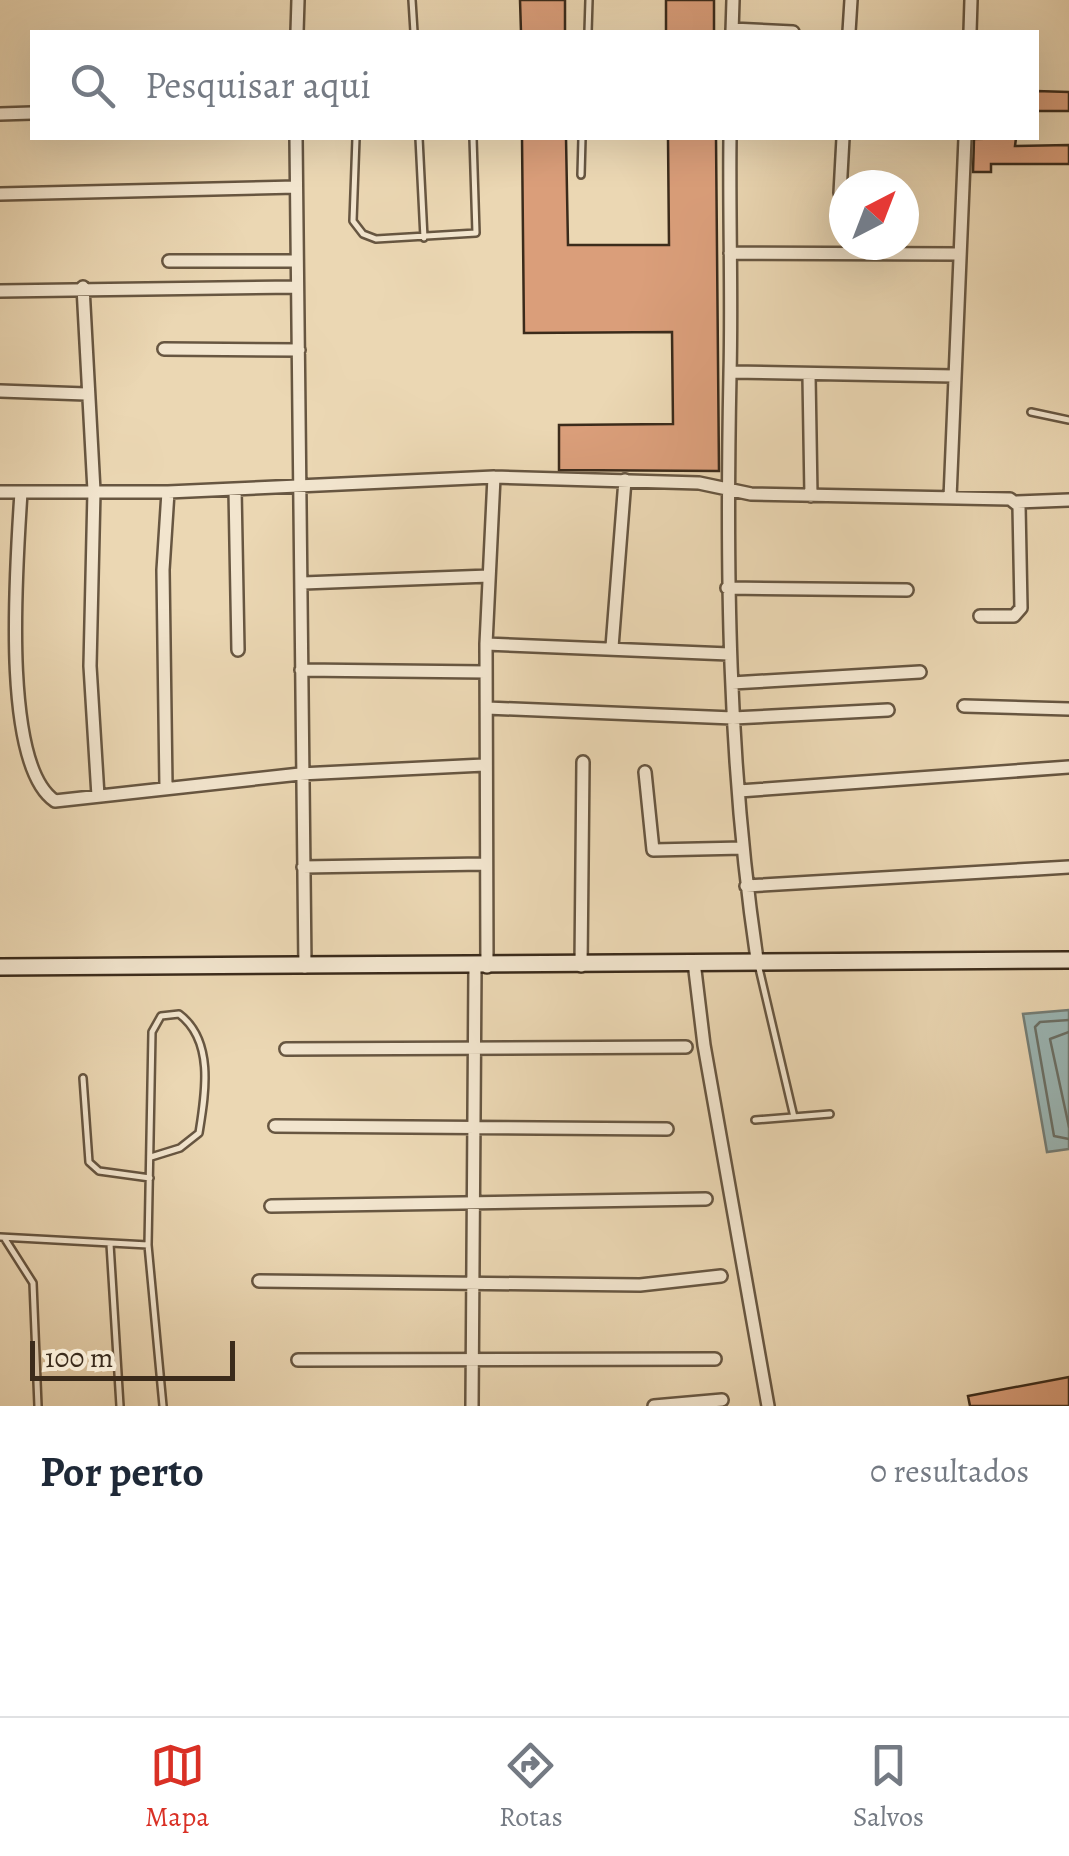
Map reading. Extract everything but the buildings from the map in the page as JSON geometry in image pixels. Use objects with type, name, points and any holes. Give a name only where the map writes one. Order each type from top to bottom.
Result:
[{"type":"street","points":[[297,30],[298,0]]},
{"type":"street","points":[[732,30],[733,0]]},
{"type":"street","points":[[849,30],[851,0]]},
{"type":"street","points":[[970,30],[971,0]]},
{"type":"street","points":[[0,114],[30,113]]},
{"type":"street","points":[[296,140],[303,486],[300,774],[304,967]]},
{"type":"street","points":[[730,140],[726,489],[729,654],[746,886],[757,959]]},
{"type":"street","points":[[841,170],[843,140]]},
{"type":"street","points":[[950,498],[965,140]]},
{"type":"street","points":[[0,194],[296,187]]},
{"type":"street","points":[[730,252],[960,254]]},
{"type":"street","points":[[169,261],[296,261]]},
{"type":"street","points":[[83,287],[94,492],[90,666],[98,796]]},
{"type":"street","points":[[0,291],[297,287]]},
{"type":"street","points":[[164,349],[299,350]]},
{"type":"street","points":[[730,372],[954,376]]},
{"type":"street","points":[[809,376],[811,496]]},
{"type":"street","points":[[0,390],[86,394]]},
{"type":"street","points":[[472,1406],[474,1047],[481,967],[486,644],[494,477]]},
{"type":"street","points":[[0,492],[168,492],[494,477],[625,480],[811,496],[1069,500]]},
{"type":"street","points":[[612,647],[625,480]]},
{"type":"street","points":[[235,489],[238,650]]},
{"type":"street","points":[[21,492],[15,581],[15,718],[28,771],[43,794],[55,801],[300,774],[484,765]]},
{"type":"street","points":[[166,787],[162,570],[168,492]]},
{"type":"street","points":[[980,616],[1020,613],[1016,502]]},
{"type":"street","points":[[303,582],[490,576]]},
{"type":"street","points":[[0,582],[15,581]]},
{"type":"street","points":[[727,588],[907,590]]},
{"type":"street","points":[[486,644],[729,654]]},
{"type":"street","points":[[302,670],[486,672]]},
{"type":"street","points":[[732,684],[920,672]]},
{"type":"street","points":[[964,706],[1069,708]]},
{"type":"street","points":[[487,708],[732,718],[888,710]]},
{"type":"street","points":[[581,966],[582,762]]},
{"type":"street","points":[[739,791],[1069,766]]},
{"type":"street","points":[[646,772],[654,850],[743,848]]},
{"type":"street","points":[[303,867],[483,864]]},
{"type":"street","points":[[746,886],[1069,867]]},
{"type":"street","points":[[0,967],[481,967],[757,959],[1069,960]]},
{"type":"street","points":[[694,962],[704,1045],[768,1406]]},
{"type":"street","points":[[286,1050],[686,1047]]},
{"type":"street","points":[[275,1126],[474,1124],[667,1129]]},
{"type":"street","points":[[271,1206],[706,1199]]},
{"type":"street","points":[[260,1281],[640,1285],[721,1276]]},
{"type":"street","points":[[298,1360],[715,1358]]},
{"type":"street","points":[[654,1406],[722,1400]]},
{"type":"lane","points":[[412,0],[414,30]]},
{"type":"lane","points":[[588,30],[589,0]]},
{"type":"lane","points":[[356,140],[356,228],[376,239],[476,233],[473,140]]},
{"type":"lane","points":[[419,140],[424,238]]},
{"type":"lane","points":[[580,175],[582,140]]},
{"type":"lane","points":[[1031,412],[1069,420]]},
{"type":"lane","points":[[757,959],[794,1117]]},
{"type":"lane","points":[[151,1157],[180,1148],[199,1133],[205,1065],[190,1026],[179,1014],[161,1016],[152,1032],[148,1245],[163,1406]]},
{"type":"lane","points":[[83,1078],[89,1162],[100,1171],[150,1178]]},
{"type":"lane","points":[[756,1120],[830,1114]]},
{"type":"lane","points":[[2,1238],[148,1245]]},
{"type":"lane","points":[[2,1238],[33,1283],[38,1406]]},
{"type":"lane","points":[[110,1244],[120,1406]]},
{"type":"water","points":[[1069,1010],[1069,1149],[1047,1152],[1023,1014]]}]
